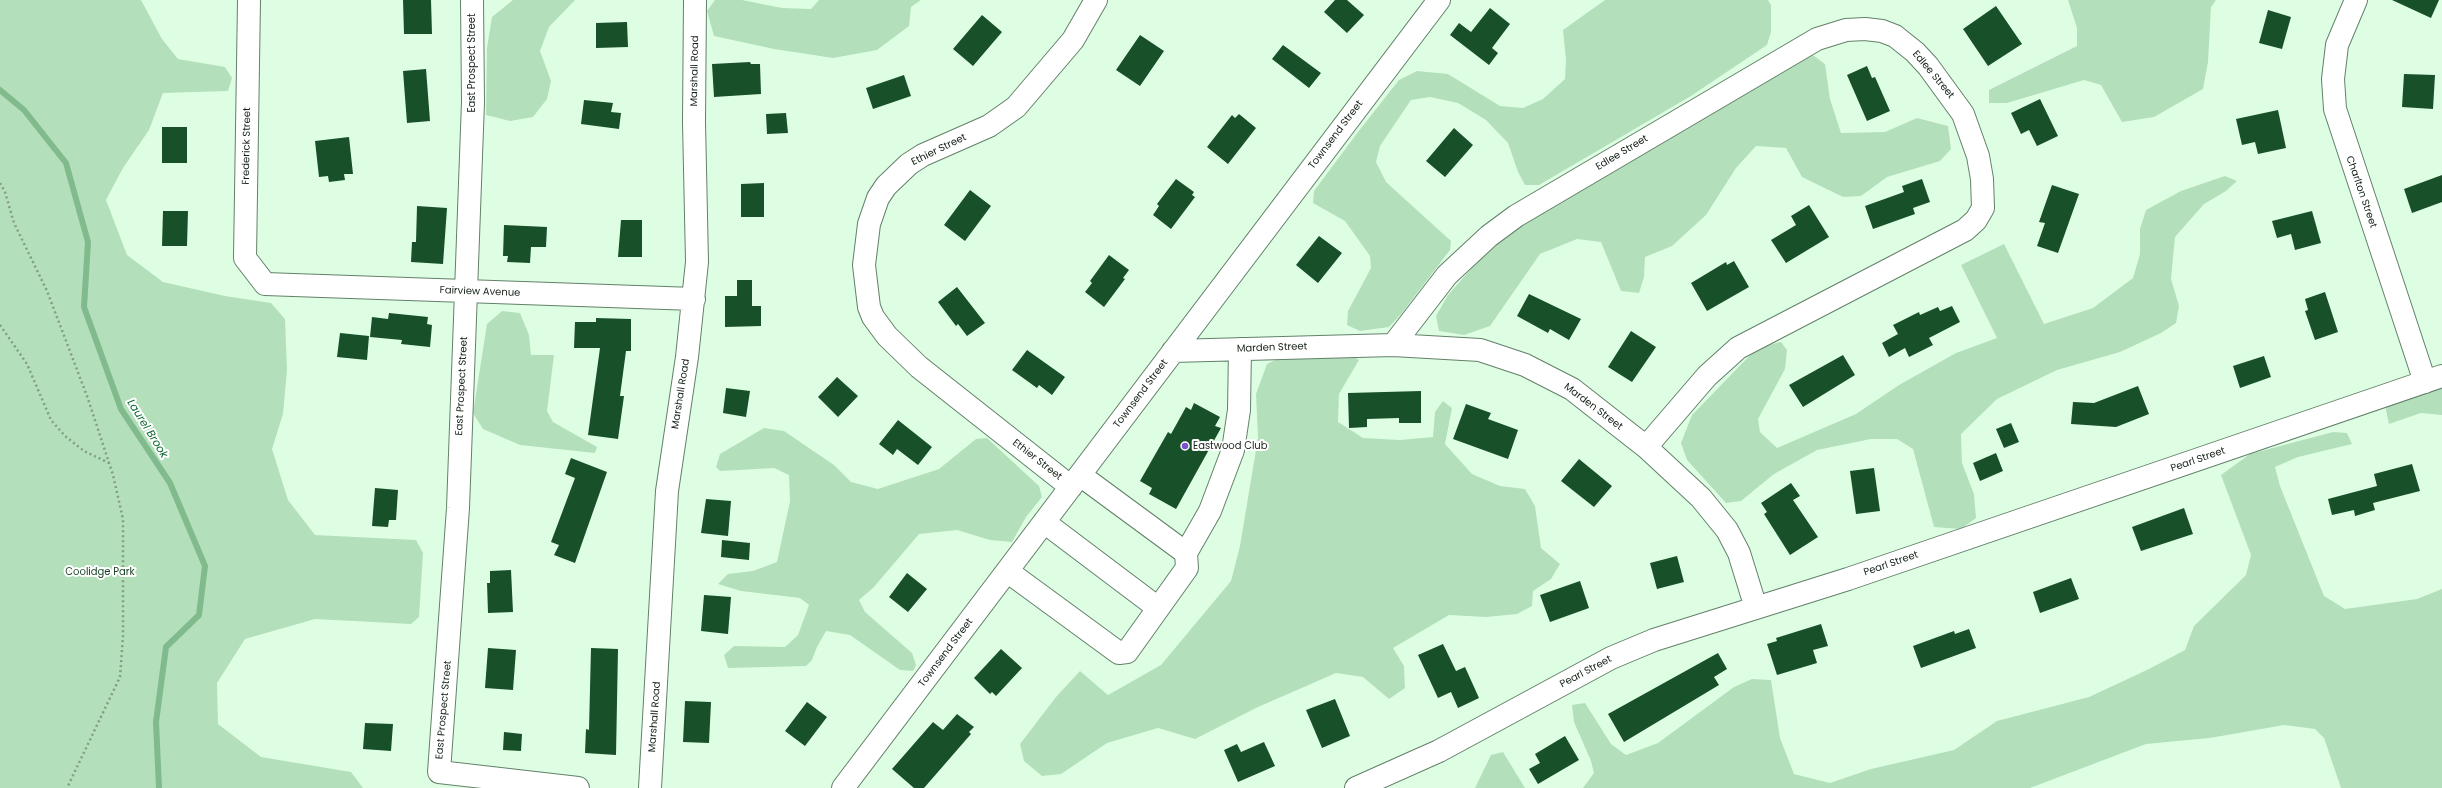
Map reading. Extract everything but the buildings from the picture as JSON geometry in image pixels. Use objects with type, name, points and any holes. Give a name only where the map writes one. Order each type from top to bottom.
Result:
[{"type":"street","name":"Frederick Street","points":[[249,0],[245,258],[266,284]]},
{"type":"street","name":"East Prospect Street","points":[[472,0],[473,102],[458,508],[439,772],[578,788]]},
{"type":"street","name":"Marshall Road","points":[[650,788],[667,492],[698,262],[694,122],[695,0]]},
{"type":"street","name":"Ethier Street","points":[[1096,0],[1073,40],[1016,107],[989,126],[923,155],[909,164],[886,186],[878,198],[869,224],[864,265],[871,312],[879,326],[891,341],[919,367],[1075,481],[1186,554]]},
{"type":"street","name":"Townsend Street","points":[[843,788],[1438,0]]},
{"type":"street","name":"Charlton Street","points":[[2356,0],[2338,45],[2333,79],[2335,109],[2433,379]]},
{"type":"street","name":"Edlee Street","points":[[1393,345],[1447,275],[1489,236],[1516,216],[1817,39],[1846,30],[1864,29],[1882,31],[1895,36],[1915,52],[1928,66],[1955,101],[1969,127],[1978,156],[1984,198],[1983,208],[1976,220],[1965,230],[1738,348],[1707,376],[1646,447]]},
{"type":"street","name":"Fairview Avenue","points":[[266,284],[694,299]]},
{"type":"street","name":"Marden Street","points":[[1173,351],[1393,345],[1480,350],[1525,364],[1572,389],[1646,447],[1701,498],[1727,530],[1741,559],[1756,608]]},
{"type":"street","points":[[1007,571],[1119,653],[1127,652],[1187,568],[1186,554],[1210,511],[1233,450],[1239,410],[1240,349]]},
{"type":"street","name":"Pearl Street","points":[[1356,788],[1439,751],[1630,649],[1756,608],[2433,379]]},
{"type":"street","points":[[1044,522],[1158,608]]},
{"type":"path","points":[[0,183],[5,192],[14,223],[46,291],[87,396],[109,463],[123,519],[123,636],[120,677],[67,788]]},
{"type":"path","points":[[0,325],[27,364],[41,401],[51,420],[65,436],[84,451],[109,463]]},
{"type":"green space","name":"Coolidge Park","points":[[0,0],[141,0],[162,39],[178,59],[225,67],[232,78],[228,91],[163,93],[149,130],[123,168],[106,200],[127,255],[163,282],[225,296],[271,303],[285,319],[287,370],[283,414],[272,449],[288,500],[315,535],[416,540],[423,553],[419,617],[411,624],[315,619],[245,639],[217,683],[218,724],[261,757],[351,772],[363,788],[0,788]]},
{"type":"green space","points":[[513,0],[575,0],[549,27],[540,51],[551,81],[547,99],[533,117],[510,121],[486,115],[487,48],[492,17]]},
{"type":"green space","points":[[715,0],[742,0],[782,8],[811,9],[819,0],[921,0],[911,7],[909,26],[877,50],[833,58],[774,49],[714,36],[707,11]]},
{"type":"green space","points":[[1605,0],[1768,0],[1771,5],[1771,32],[1767,45],[1691,96],[1539,185],[1525,185],[1518,172],[1508,143],[1486,120],[1458,103],[1430,97],[1411,100],[1380,146],[1376,162],[1386,182],[1451,241],[1450,250],[1401,314],[1389,327],[1360,331],[1347,325],[1348,311],[1371,268],[1370,256],[1345,221],[1313,203],[1314,191],[1399,80],[1417,71],[1448,74],[1500,106],[1523,108],[1543,99],[1565,79],[1566,60],[1563,30]]},
{"type":"green space","points":[[2068,0],[2216,0],[2211,7],[2208,62],[2203,89],[2154,117],[2122,122],[2101,85],[2084,80],[2007,103],[1989,103],[1989,90],[2077,46],[2077,28]]},
{"type":"green space","points":[[1810,53],[1825,64],[1830,99],[1841,133],[1885,132],[1917,118],[1948,126],[1951,149],[1940,161],[1887,177],[1861,196],[1843,197],[1802,177],[1786,148],[1756,146],[1736,168],[1706,215],[1672,246],[1645,257],[1644,277],[1639,293],[1621,291],[1601,242],[1577,239],[1540,254],[1490,326],[1464,335],[1439,331],[1436,316],[1448,295],[1492,245],[1538,211]]},
{"type":"green space","points":[[2225,176],[2237,181],[2226,191],[2204,204],[2175,237],[2171,279],[2179,306],[2176,323],[2161,333],[2120,352],[2057,370],[1997,399],[1961,434],[1962,463],[1974,494],[1976,518],[1961,529],[1934,527],[1913,449],[1897,439],[1871,439],[1817,450],[1774,474],[1741,501],[1726,503],[1687,460],[1681,443],[1692,415],[1758,347],[1781,342],[1787,350],[1785,369],[1758,419],[1760,432],[1777,448],[1856,414],[1899,385],[1956,353],[1997,338],[1961,265],[2004,244],[2044,324],[2093,308],[2133,278],[2140,254],[2140,229],[2146,210],[2181,191]]},
{"type":"green space","points":[[502,311],[520,313],[529,335],[531,355],[554,355],[547,411],[553,422],[597,447],[595,453],[520,445],[483,429],[473,413],[487,324]]},
{"type":"green space","points":[[1349,353],[1359,360],[1339,394],[1338,422],[1363,438],[1400,440],[1433,437],[1435,412],[1443,401],[1452,408],[1445,444],[1472,474],[1500,486],[1525,489],[1535,506],[1541,548],[1560,564],[1551,579],[1533,591],[1532,606],[1517,614],[1486,617],[1449,615],[1393,648],[1404,666],[1405,688],[1389,699],[1363,677],[1336,673],[1258,707],[1195,739],[1158,728],[1107,743],[1061,774],[1042,776],[1024,761],[1020,744],[1056,697],[1080,671],[1108,695],[1161,665],[1231,581],[1240,546],[1258,438],[1256,394],[1267,364],[1287,354]]},
{"type":"green space","points":[[2442,387],[2442,415],[2421,413],[2389,424],[2384,401]]},
{"type":"green space","points":[[764,428],[784,431],[834,465],[851,482],[878,489],[939,469],[976,439],[987,438],[1039,486],[1042,497],[1026,517],[1012,542],[990,540],[957,530],[919,534],[874,587],[859,600],[865,612],[912,653],[916,665],[913,671],[900,670],[850,635],[826,631],[812,660],[806,666],[728,668],[724,655],[734,646],[785,647],[798,635],[809,605],[800,598],[741,591],[718,584],[728,574],[753,571],[777,562],[790,501],[789,475],[774,468],[720,471],[716,467],[720,454]]},
{"type":"green space","points":[[2333,432],[2347,433],[2352,444],[2298,457],[2275,467],[2280,486],[2324,596],[2345,609],[2417,599],[2442,589],[2442,788],[2341,788],[2324,738],[2315,729],[2284,725],[2210,738],[2146,744],[2030,788],[1583,788],[1594,773],[1591,761],[1574,722],[1572,705],[1585,703],[1611,744],[1626,755],[1658,743],[1734,687],[1752,679],[1771,680],[1780,738],[1794,774],[1830,783],[1871,769],[1954,750],[1997,721],[2089,697],[2149,669],[2185,650],[2194,626],[2246,575],[2251,555],[2221,475],[2250,454]]},
{"type":"green space","points":[[1503,752],[1525,788],[1475,788],[1491,755]]},
{"type":"waterway","name":"Laurel Brook","points":[[0,90],[24,110],[66,163],[88,242],[84,307],[121,409],[170,483],[205,566],[199,615],[166,647],[156,722],[159,788]]},
{"type":"place","name":"Eastwood Club","points":[[1185,446]]}]
